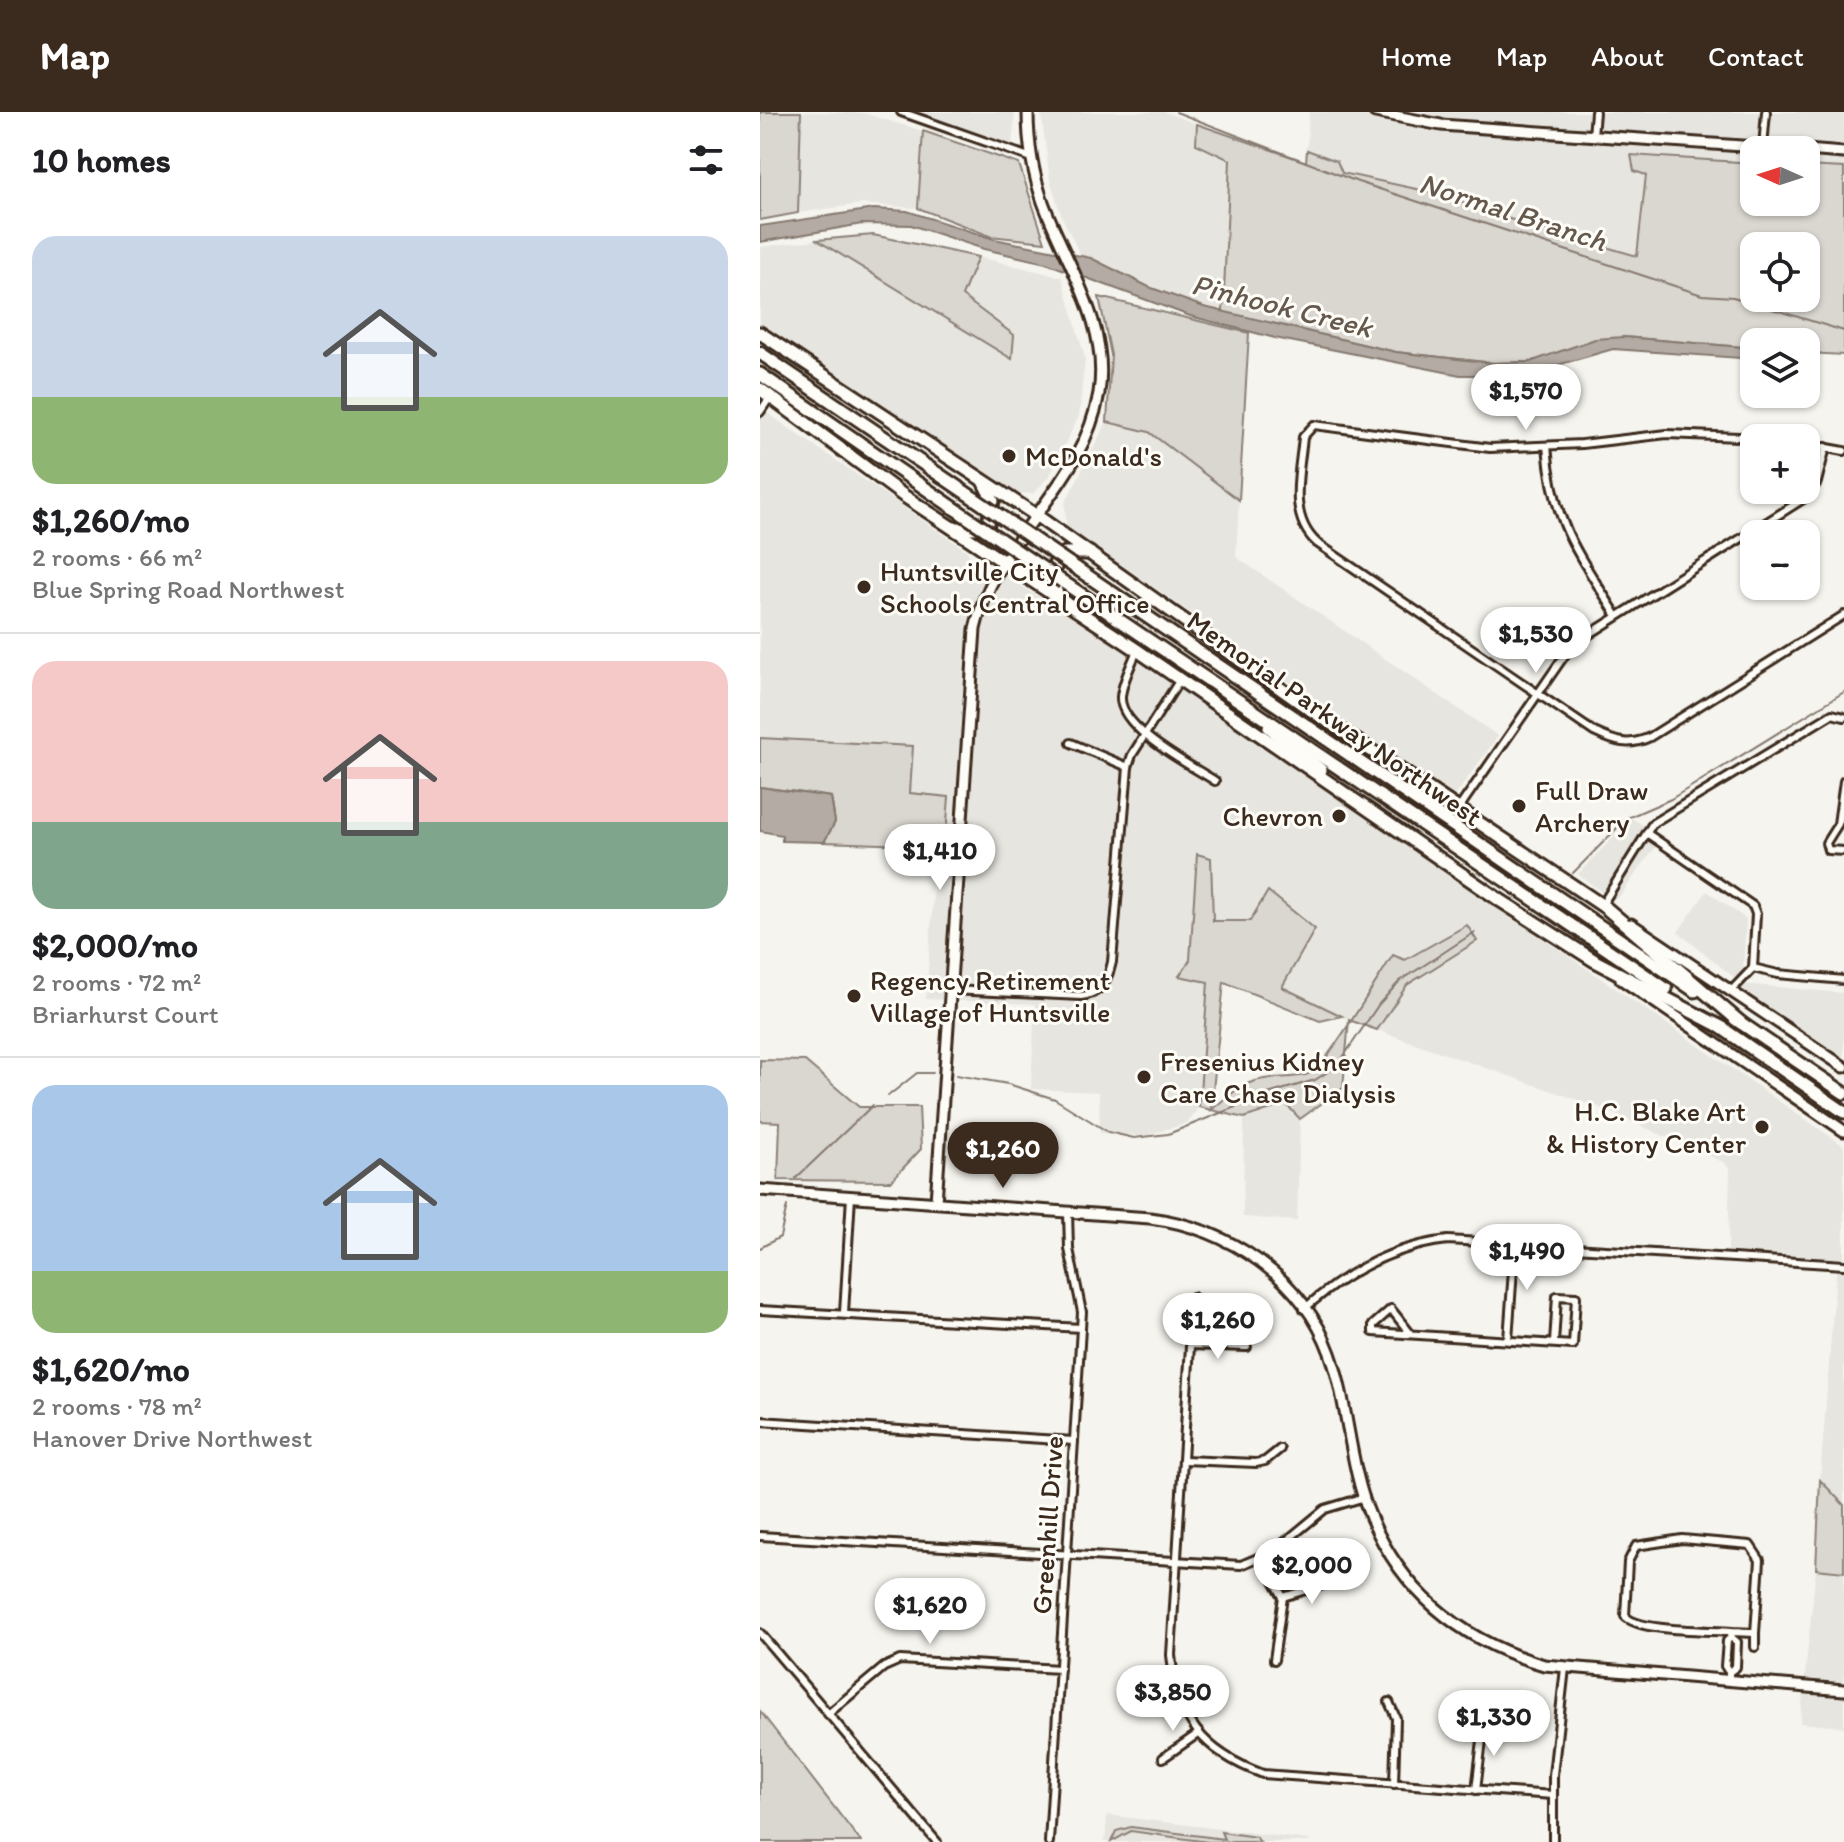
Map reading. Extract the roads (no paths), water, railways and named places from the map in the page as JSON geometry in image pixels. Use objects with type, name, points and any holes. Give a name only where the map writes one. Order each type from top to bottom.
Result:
[{"type":"highway","points":[[760,333],[1037,516],[1305,706],[1604,906],[1741,1023]]},
{"type":"highway","name":"Memorial Parkway Northwest","points":[[760,353],[1844,1093]]},
{"type":"highway","name":"Memorial Parkway Northwest","points":[[760,374],[1844,1112]]},
{"type":"highway","points":[[765,393],[1002,563],[1137,650],[1595,961],[1725,1029]]},
{"type":"highway","points":[[952,528],[978,528],[988,523],[993,501],[982,480]]},
{"type":"highway","points":[[1059,601],[1053,581],[1056,560],[1065,553],[1090,553]]},
{"type":"highway","points":[[1249,707],[1337,787]]},
{"type":"street","points":[[901,112],[1032,158]]},
{"type":"street","points":[[936,1202],[975,629],[985,592],[1002,563],[1079,453],[1099,391],[1093,318],[1043,201],[1032,158],[1028,112]]},
{"type":"street","points":[[1375,112],[1441,125],[1740,146]]},
{"type":"street","points":[[1593,136],[1595,112]]},
{"type":"street","points":[[1764,136],[1766,112]]},
{"type":"street","points":[[1820,151],[1844,153]]},
{"type":"street","points":[[760,412],[765,393]]},
{"type":"street","points":[[1740,437],[1667,434],[1547,446],[1466,446],[1322,424],[1308,427],[1306,432],[1298,511],[1311,537],[1594,732],[1620,743],[1637,743],[1692,713],[1844,615]]},
{"type":"street","points":[[1547,446],[1553,497],[1560,521],[1617,616]]},
{"type":"street","points":[[1820,446],[1844,451]]},
{"type":"street","points":[[1459,808],[1571,646],[1808,496],[1817,482],[1826,447]]},
{"type":"street","points":[[1137,650],[1120,699],[1144,736],[1215,781]]},
{"type":"street","points":[[950,990],[1081,996],[1090,995],[1104,984],[1112,962],[1128,767],[1179,681]]},
{"type":"street","points":[[1844,717],[1832,714],[1653,823],[1604,906],[1844,1067]]},
{"type":"street","points":[[1071,743],[1128,767]]},
{"type":"street","points":[[1844,781],[1838,824],[1826,843],[1828,850],[1844,851]]},
{"type":"street","points":[[1648,834],[1753,906],[1756,914],[1753,968],[1731,991]]},
{"type":"street","points":[[1595,961],[1844,1131]]},
{"type":"street","points":[[1753,968],[1778,974],[1844,980]]},
{"type":"street","points":[[760,1190],[1173,1221],[1207,1231],[1275,1273],[1304,1309],[1330,1352],[1365,1497],[1390,1555],[1430,1606],[1465,1632],[1507,1654],[1565,1668],[1729,1676],[1844,1690]]},
{"type":"street","points":[[844,1313],[851,1196]]},
{"type":"street","name":"Greenhill Drive","points":[[1049,1842],[1081,1328],[1080,1299],[1068,1240],[1068,1212]]},
{"type":"street","points":[[1304,1309],[1350,1273],[1414,1245],[1448,1240],[1515,1241],[1844,1265]]},
{"type":"street","points":[[1508,1340],[1515,1241]]},
{"type":"street","points":[[1410,1333],[1391,1309],[1373,1325],[1373,1332],[1573,1345],[1576,1297],[1557,1296],[1554,1343]]},
{"type":"street","points":[[1193,1297],[1173,1677],[1184,1712],[1199,1733],[1227,1758],[1263,1774],[1553,1795]]},
{"type":"street","points":[[760,1310],[1081,1328]]},
{"type":"street","points":[[1191,1345],[1247,1347]]},
{"type":"street","points":[[760,1421],[1074,1441]]},
{"type":"street","points":[[1184,1460],[1256,1463],[1265,1461],[1280,1449]]},
{"type":"street","points":[[760,1536],[1241,1565],[1262,1559],[1325,1509],[1365,1497]]},
{"type":"street","points":[[1755,1633],[1732,1635],[1646,1625],[1629,1620],[1625,1616],[1628,1562],[1636,1546],[1682,1539],[1750,1545],[1760,1560],[1755,1647]]},
{"type":"street","points":[[1262,1559],[1283,1597],[1274,1660]]},
{"type":"street","points":[[1283,1597],[1332,1582]]},
{"type":"street","points":[[760,1633],[937,1842]]},
{"type":"street","points":[[1729,1676],[1736,1667],[1737,1642],[1732,1635]]},
{"type":"street","points":[[828,1714],[884,1667],[900,1660],[1060,1669]]},
{"type":"street","points":[[1553,1842],[1553,1795],[1565,1668]]},
{"type":"street","points":[[1389,1702],[1396,1718],[1394,1784]]},
{"type":"street","points":[[1476,1790],[1483,1732],[1491,1719]]},
{"type":"street","points":[[1163,1758],[1199,1733]]},
{"type":"waterway","name":"Normal Branch","points":[[1176,112],[1358,182],[1702,295],[1733,297],[1844,331]]},
{"type":"waterway","points":[[1573,873],[1627,818],[1671,799],[1844,692]]},
{"type":"waterway","points":[[956,1075],[1008,1084],[1055,1099],[1108,1132],[1134,1138],[1168,1134],[1268,1094],[1315,1080],[1337,1066],[1379,1004],[1400,981],[1475,932]]},
{"type":"waterway","points":[[888,1096],[917,1073],[933,1073]]},
{"type":"waterway","points":[[796,1178],[873,1105]]},
{"type":"waterway","points":[[760,1248],[780,1237],[787,1206]]},
{"type":"place","name":"McDonald's","points":[[1009,456]]},
{"type":"place","name":"Huntsville City Schools Central Office","points":[[864,587]]},
{"type":"place","name":"Full Draw Archery","points":[[1519,806]]},
{"type":"place","name":"Chevron","points":[[1339,816]]},
{"type":"place","name":"Regency Retirement Village of Huntsville","points":[[854,996]]},
{"type":"place","name":"Fresenius Kidney Care Chase Dialysis","points":[[1144,1077]]},
{"type":"place","name":"H.C. Blake Art & History Center","points":[[1762,1127]]},
{"type":"water label","name":"Pinhook Creek","points":[[1282,306]]}]
